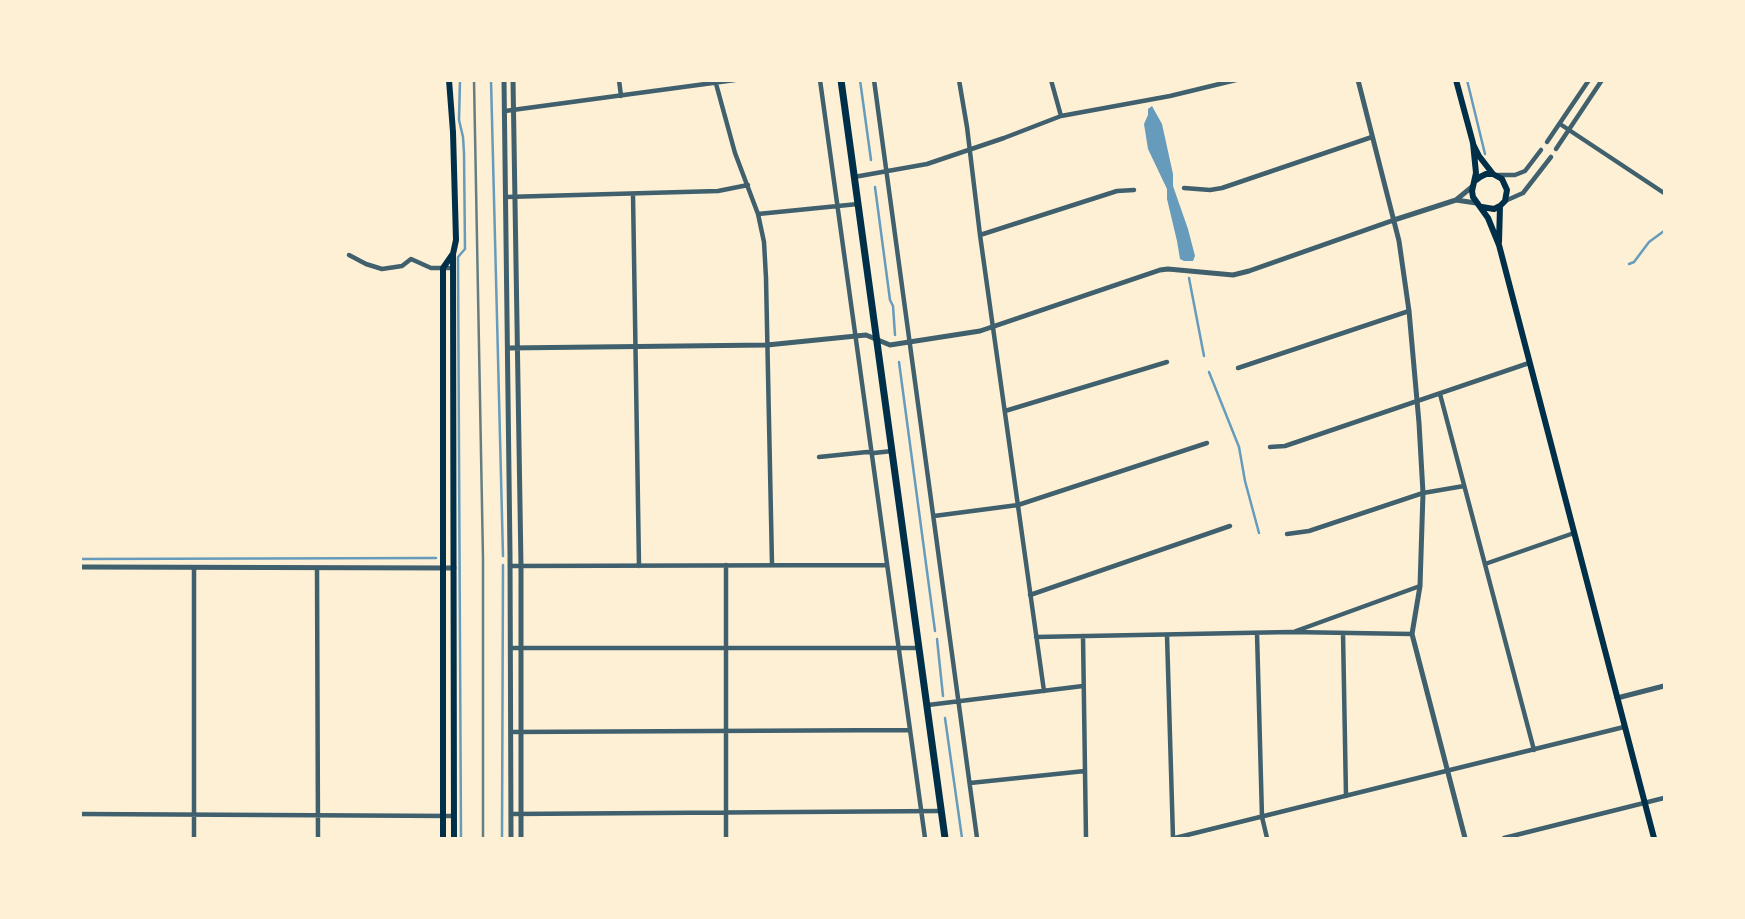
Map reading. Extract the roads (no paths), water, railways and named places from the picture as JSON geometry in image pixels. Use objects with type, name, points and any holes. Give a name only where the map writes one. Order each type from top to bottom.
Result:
[{"type":"main road","points":[[449,80],[456,240],[453,254],[454,838]]},
{"type":"main road","points":[[841,80],[945,838]]},
{"type":"main road","points":[[1456,80],[1473,143],[1476,168],[1473,197],[1488,218],[1499,245],[1654,838]]},
{"type":"main road","points":[[1473,143],[1479,156],[1506,184],[1499,245]]},
{"type":"main road","points":[[1474,184],[1479,177],[1495,174]]},
{"type":"main road","points":[[1478,205],[1494,209],[1502,204]]},
{"type":"main road","points":[[443,838],[443,268],[453,254]]},
{"type":"main road","points":[[443,298],[453,298]]},
{"type":"street","points":[[504,80],[511,838]]},
{"type":"street","points":[[513,80],[521,566],[521,838]]},
{"type":"street","points":[[619,80],[621,96]]},
{"type":"street","points":[[505,111],[735,80]]},
{"type":"street","points":[[820,80],[925,838]]},
{"type":"street","points":[[874,80],[977,838]]},
{"type":"street","points":[[959,80],[1044,691]]},
{"type":"street","points":[[1051,80],[1061,116]]},
{"type":"street","points":[[854,177],[927,164],[1061,116],[1236,80]]},
{"type":"street","points":[[1358,80],[1399,241],[1409,310],[1423,493],[1420,586],[1412,634],[1465,838]]},
{"type":"street","points":[[1547,142],[1589,80]]},
{"type":"street","points":[[1556,149],[1602,80]]},
{"type":"street","points":[[715,82],[735,153],[758,214],[765,254],[772,564]]},
{"type":"street","points":[[1560,124],[1664,193]]},
{"type":"street","points":[[1184,188],[1222,188],[1372,137]]},
{"type":"street","points":[[1495,174],[1518,175],[1525,171],[1541,150]]},
{"type":"street","points":[[1537,156],[1547,164]]},
{"type":"street","points":[[1502,204],[1523,193],[1551,157]]},
{"type":"street","points":[[508,348],[767,345],[855,335],[866,335],[890,345],[980,331],[1160,270],[1233,275],[1249,271],[1456,200],[1474,184]]},
{"type":"street","points":[[506,197],[718,191],[748,185]]},
{"type":"street","points":[[980,235],[1117,191],[1134,190]]},
{"type":"street","points":[[633,194],[639,566]]},
{"type":"street","points":[[1456,200],[1478,205]]},
{"type":"street","points":[[758,214],[858,204]]},
{"type":"street","points":[[349,256],[382,269],[402,266],[411,259],[431,268],[453,268]]},
{"type":"street","points":[[1238,368],[1409,310]]},
{"type":"street","points":[[1005,411],[1167,362]]},
{"type":"street","points":[[1270,447],[1285,446],[1529,363]]},
{"type":"street","points":[[1440,394],[1534,750]]},
{"type":"street","points":[[934,516],[1018,505],[1208,443]]},
{"type":"street","points":[[819,457],[892,451]]},
{"type":"street","points":[[1287,534],[1309,531],[1423,493],[1464,486]]},
{"type":"street","points":[[1030,595],[1230,526]]},
{"type":"street","points":[[1485,564],[1574,533]]},
{"type":"street","points":[[726,565],[726,838]]},
{"type":"street","points":[[510,566],[887,565]]},
{"type":"street","points":[[80,567],[454,568]]},
{"type":"street","points":[[194,568],[194,838]]},
{"type":"street","points":[[317,568],[318,838]]},
{"type":"street","points":[[1291,632],[1420,586]]},
{"type":"street","points":[[1036,637],[1291,632],[1412,634]]},
{"type":"street","points":[[1257,633],[1262,817],[1267,838]]},
{"type":"street","points":[[1343,633],[1346,796]]},
{"type":"street","points":[[1167,635],[1174,838],[1624,727]]},
{"type":"street","points":[[1083,636],[1087,838]]},
{"type":"street","points":[[510,648],[919,648]]},
{"type":"street","points":[[927,705],[1083,686]]},
{"type":"street","points":[[1617,698],[1664,686]]},
{"type":"street","points":[[511,732],[910,730]]},
{"type":"street","points":[[970,783],[1085,771]]},
{"type":"street","points":[[1504,838],[1664,798]]},
{"type":"street","points":[[511,814],[941,811]]},
{"type":"street","points":[[80,814],[454,816]]},
{"type":"water","points":[[1152,106],[1162,124],[1173,186],[1195,256],[1193,261],[1180,259],[1167,189],[1148,149],[1144,124],[1148,109]]},
{"type":"waterway","points":[[460,80],[459,120],[464,153],[465,249],[458,257],[461,838]]},
{"type":"waterway","points":[[491,80],[503,556]]},
{"type":"waterway","points":[[860,80],[871,160]]},
{"type":"waterway","points":[[1467,80],[1485,154]]},
{"type":"waterway","points":[[875,187],[895,335]]},
{"type":"waterway","points":[[1629,264],[1634,262],[1649,242],[1664,231]]},
{"type":"waterway","points":[[1189,278],[1204,356]]},
{"type":"waterway","points":[[899,362],[935,631]]},
{"type":"waterway","points":[[1209,372],[1239,447],[1259,533]]},
{"type":"waterway","points":[[80,559],[436,558]]},
{"type":"waterway","points":[[502,838],[503,565]]},
{"type":"waterway","points":[[937,639],[943,696]]},
{"type":"waterway","points":[[945,718],[962,838]]},
{"type":"railway","points":[[474,80],[483,559],[483,838]]}]
